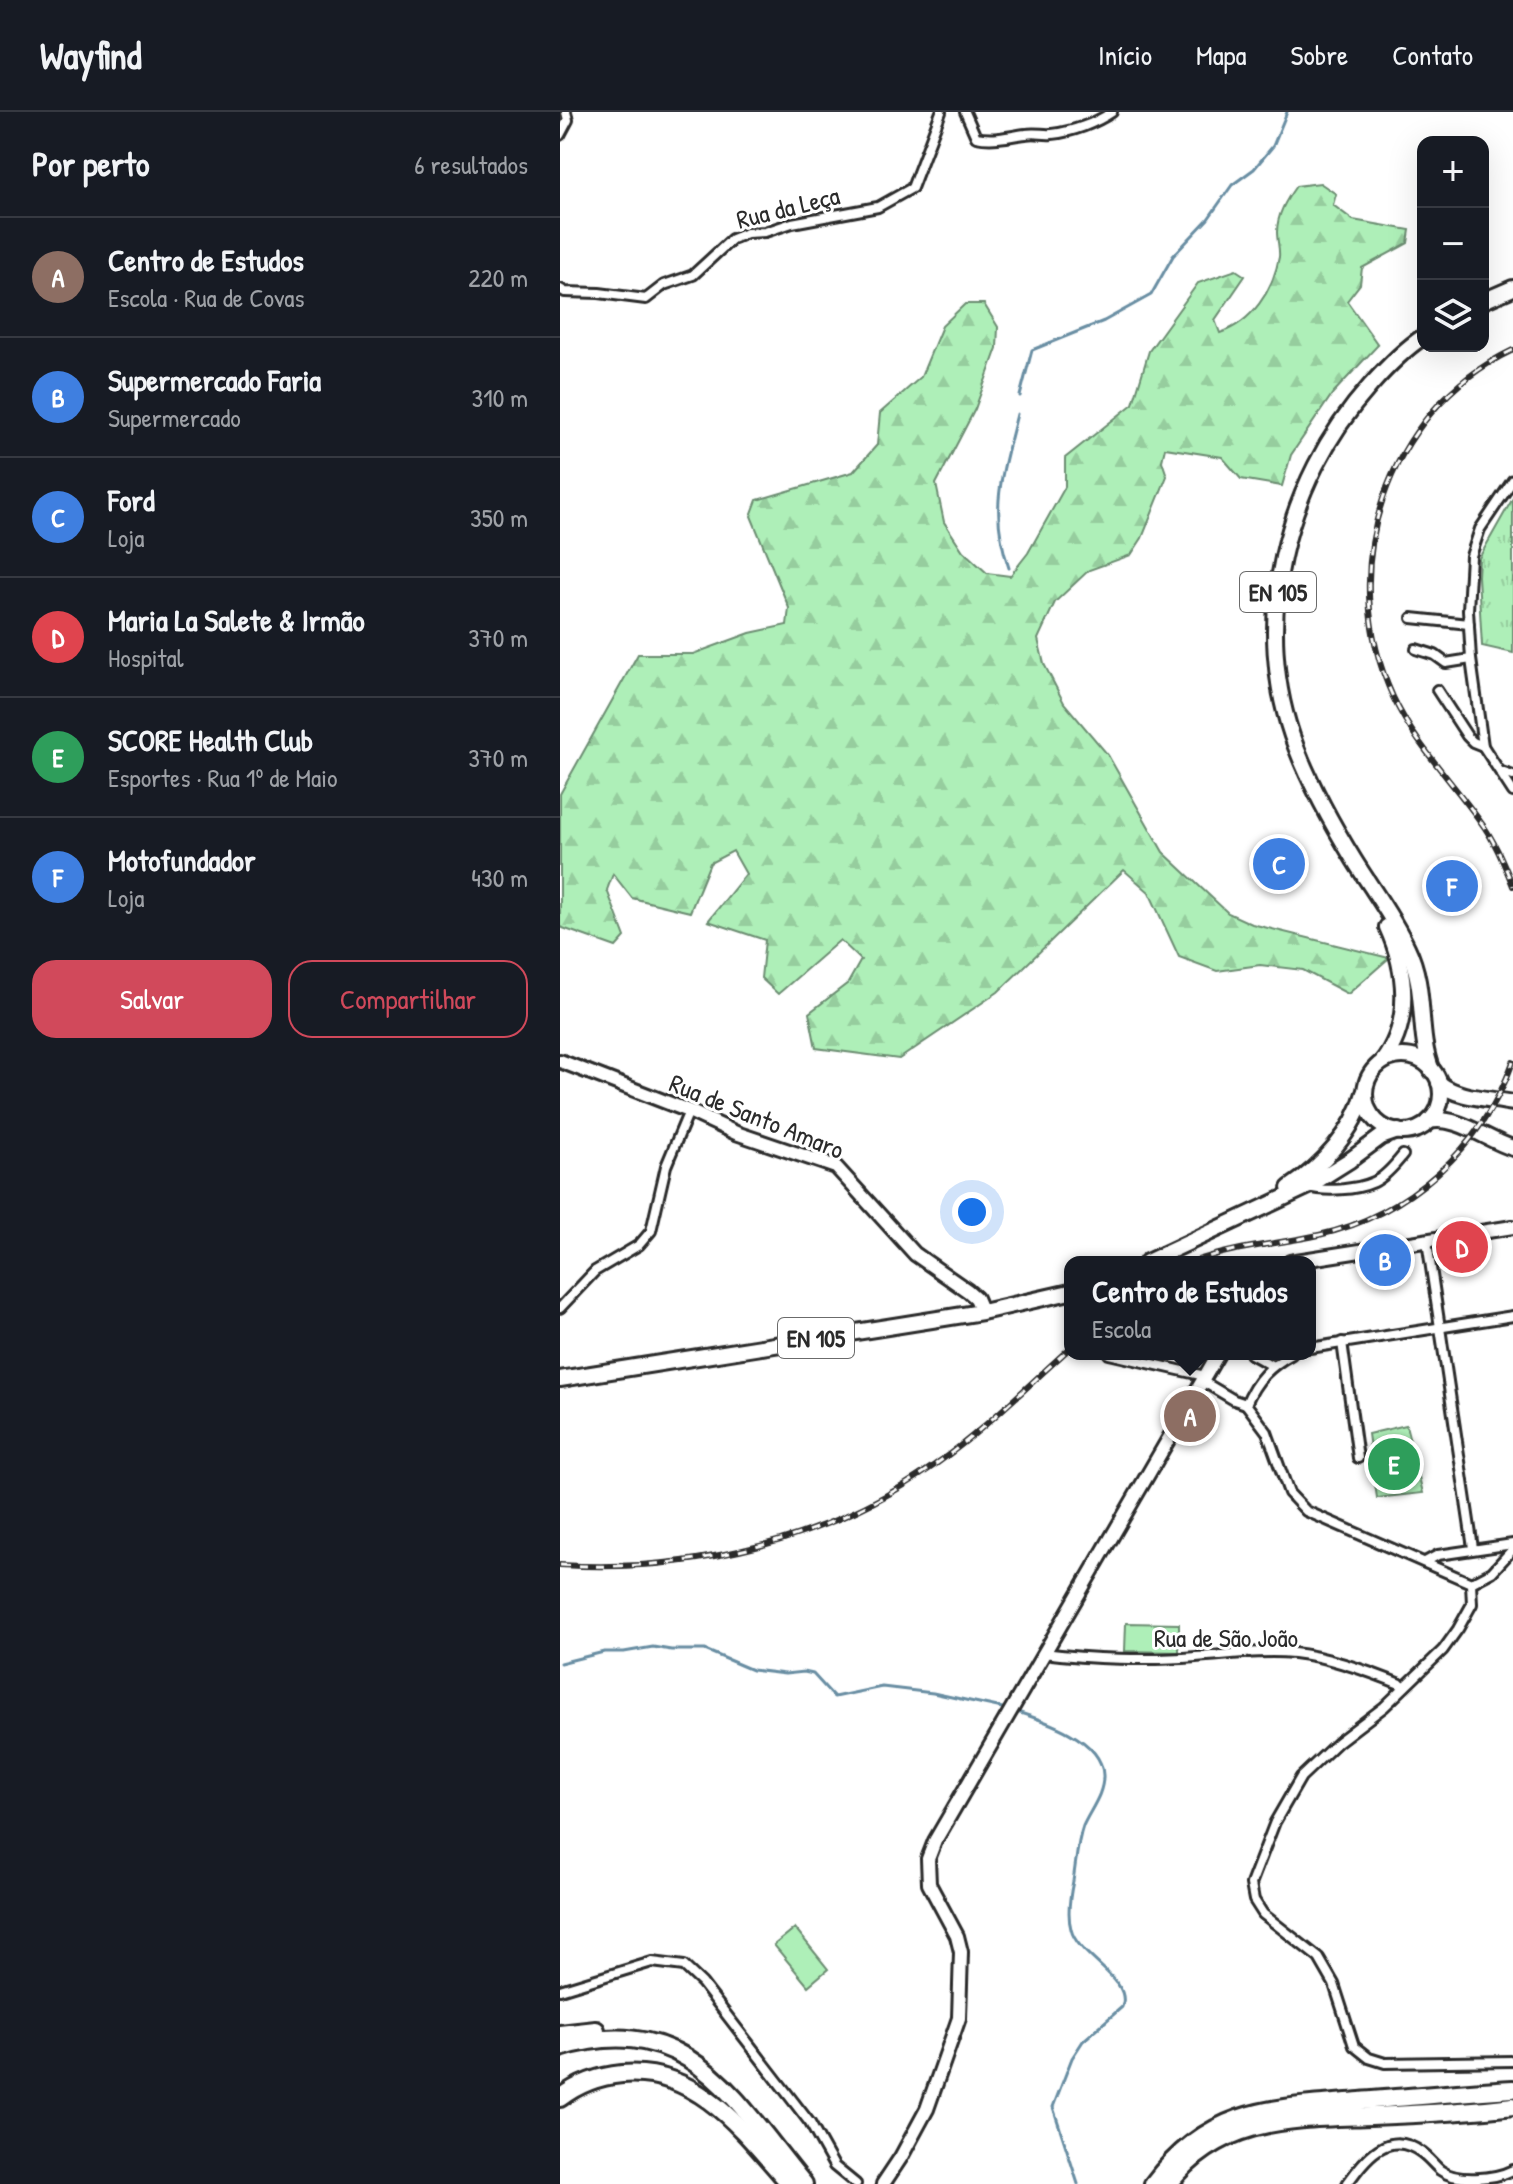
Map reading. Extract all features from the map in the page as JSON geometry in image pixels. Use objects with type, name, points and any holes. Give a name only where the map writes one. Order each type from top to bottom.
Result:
[{"type":"highway","points":[[560,2034],[617,2029],[660,2037],[680,2046],[713,2070],[732,2090],[737,2103]]},
{"type":"highway","points":[[560,2048],[617,2037],[652,2041],[685,2056],[702,2067],[737,2103],[804,2184]]},
{"type":"highway","points":[[560,2059],[624,2047],[654,2052],[674,2060],[692,2071],[726,2103],[786,2180]]},
{"type":"highway","points":[[560,2098],[581,2085],[619,2074],[670,2079],[710,2100],[748,2136],[786,2180]]},
{"type":"highway","points":[[1153,2184],[1172,2161],[1202,2136],[1252,2113],[1291,2106],[1513,2089]]},
{"type":"highway","points":[[1169,2184],[1186,2164],[1217,2142],[1234,2133],[1271,2122],[1513,2106]]},
{"type":"main road","points":[[1489,298],[1513,288]]},
{"type":"main road","name":"EN 105","points":[[1160,1256],[1307,1187],[1381,1137],[1409,1131],[1429,1121],[1439,1104],[1436,1077],[1423,1039],[1422,992],[1414,965],[1397,928],[1329,816],[1295,745],[1283,703],[1274,639],[1285,550],[1296,512],[1324,448],[1385,369],[1417,342]]},
{"type":"main road","name":"EN 105","points":[[1255,1211],[1298,1182],[1330,1152],[1359,1110],[1374,1069],[1394,1043],[1402,1015],[1403,980],[1396,947],[1364,875]]},
{"type":"main road","points":[[1382,1062],[1403,1056],[1414,1058],[1453,1092],[1513,1103]]},
{"type":"main road","name":"Rua de Santo Amaro","points":[[560,1061],[689,1111],[736,1133],[836,1167],[905,1245],[930,1267],[968,1291],[976,1298],[982,1312]]},
{"type":"main road","points":[[1365,1089],[1369,1112],[1377,1121],[1398,1131]]},
{"type":"main road","points":[[1429,1121],[1439,1119],[1458,1123],[1483,1137],[1513,1148]]},
{"type":"main road","points":[[1316,1258],[1513,1227]]},
{"type":"main road","name":"EN 105","points":[[560,1379],[982,1312],[1064,1293]]},
{"type":"main road","points":[[883,2184],[927,2109],[959,2018],[961,1952],[957,1936],[929,1884],[928,1859],[946,1820],[1214,1360]]},
{"type":"street","points":[[560,135],[568,120],[566,112]]},
{"type":"street","name":"Rua da Leça","points":[[560,289],[565,292],[646,299],[664,285],[693,275],[732,239],[747,233],[765,232],[792,223],[878,207],[912,188],[941,112]]},
{"type":"street","points":[[965,112],[976,137],[987,139],[1028,133],[1052,134],[1079,127],[1112,112]]},
{"type":"street","points":[[1513,480],[1484,521],[1471,556],[1469,624],[1483,746],[1513,792]]},
{"type":"street","points":[[1412,618],[1469,624]]},
{"type":"street","points":[[1416,649],[1435,655],[1446,663],[1471,659]]},
{"type":"street","points":[[1437,690],[1467,736],[1483,746]]},
{"type":"street","points":[[1501,772],[1513,776]]},
{"type":"street","points":[[560,1308],[595,1271],[639,1245],[651,1231],[666,1166],[689,1111]]},
{"type":"street","points":[[1307,1187],[1318,1190],[1374,1182],[1393,1168],[1403,1155]]},
{"type":"street","points":[[1427,1241],[1473,1548]]},
{"type":"street","points":[[1316,1347],[1513,1316]]},
{"type":"street","points":[[1342,1342],[1358,1458]]},
{"type":"street","points":[[1133,1360],[1204,1378],[1234,1400],[1246,1404],[1267,1432],[1289,1493],[1306,1511],[1471,1583]]},
{"type":"street","points":[[1262,1360],[1271,1365]]},
{"type":"street","points":[[1246,1404],[1252,1388],[1271,1365],[1281,1360]]},
{"type":"street","points":[[1425,1562],[1438,1555],[1473,1548],[1513,1547]]},
{"type":"street","points":[[1471,1583],[1492,1572],[1513,1547]]},
{"type":"street","points":[[1471,1583],[1472,1604],[1443,1650],[1301,1777],[1275,1822],[1251,1884],[1254,1900],[1263,1914],[1319,1958],[1334,1984],[1354,2046],[1369,2058],[1385,2063],[1513,2061]]},
{"type":"street","name":"Rua de São João","points":[[1043,1653],[1071,1657],[1193,1658],[1251,1652],[1296,1653],[1351,1667],[1405,1686]]},
{"type":"street","points":[[560,1990],[652,1962],[684,1966],[702,1983],[802,2112],[834,2166],[856,2184]]},
{"type":"street","points":[[1347,2184],[1378,2147],[1400,2144],[1420,2151],[1443,2173],[1473,2179],[1502,2176],[1513,2170]]},
{"type":"green space","points":[[1320,183],[1336,194],[1333,205],[1353,220],[1410,230],[1408,243],[1362,268],[1360,284],[1347,301],[1378,345],[1333,393],[1291,455],[1282,486],[1241,479],[1222,457],[1165,448],[1162,461],[1167,476],[1142,538],[1131,555],[1089,570],[1055,602],[1038,639],[1044,664],[1064,703],[1108,755],[1163,852],[1228,913],[1252,924],[1389,958],[1348,994],[1303,970],[1260,965],[1217,971],[1179,957],[1149,892],[1124,870],[998,992],[899,1059],[816,1048],[809,1013],[848,983],[861,960],[840,940],[778,994],[761,978],[765,940],[708,921],[746,874],[733,851],[710,863],[690,912],[632,898],[613,874],[607,890],[625,937],[616,947],[560,927],[560,794],[638,654],[693,654],[750,633],[787,625],[789,608],[751,516],[757,500],[853,472],[877,445],[880,413],[921,377],[942,326],[965,304],[984,304],[998,327],[997,348],[975,409],[936,484],[944,522],[963,551],[987,573],[1010,576],[1028,553],[1065,487],[1065,458],[1133,404],[1149,351],[1198,283],[1236,270],[1245,276],[1215,320],[1220,333],[1242,321],[1259,304],[1272,282],[1279,257],[1277,226],[1286,202],[1296,186]]},
{"type":"green space","points":[[1513,498],[1513,653],[1482,646],[1478,576],[1479,558]]},
{"type":"green space","points":[[1406,1425],[1423,1493],[1377,1498],[1368,1434]]},
{"type":"green space","points":[[1126,1623],[1179,1624],[1179,1652],[1125,1651]]},
{"type":"green space","points":[[795,1928],[828,1969],[808,1986],[774,1945]]},
{"type":"waterway","points":[[1020,396],[1032,350],[1104,321],[1151,295],[1173,256],[1208,219],[1232,185],[1254,169],[1273,146],[1287,112]]},
{"type":"waterway","points":[[1009,568],[999,527],[999,509],[1003,473],[1017,414]]},
{"type":"waterway","points":[[560,1663],[604,1652],[653,1647],[705,1650],[752,1670],[813,1674],[834,1697],[882,1687],[933,1693],[1007,1709]]},
{"type":"waterway","points":[[1014,1711],[1055,1726],[1082,1741],[1100,1762],[1103,1775],[1099,1795],[1079,1839],[1069,1918],[1075,1939],[1112,1977],[1123,1997],[1122,2007],[1083,2041],[1072,2058],[1053,2107],[1078,2184]]},
{"type":"railway","points":[[1513,350],[1468,377],[1432,412],[1403,453],[1383,499],[1371,548],[1369,598],[1376,648],[1393,697],[1422,746],[1485,829],[1513,886]]},
{"type":"railway","points":[[1212,1256],[1319,1235],[1352,1225],[1382,1212],[1411,1194],[1438,1173],[1482,1122],[1513,1062]]},
{"type":"railway","points":[[560,1565],[659,1564],[708,1557],[757,1547],[850,1514],[894,1491],[954,1451],[1064,1353]]},
{"type":"place","name":"Ford","points":[[1279,864]]},
{"type":"place","name":"Motofundador","points":[[1452,886]]},
{"type":"place","name":"Maria La Salete & Irmão","points":[[1462,1247]]},
{"type":"place","name":"Supermercado Faria","points":[[1385,1260]]},
{"type":"place","name":"Centro de Estudos","points":[[1190,1416]]},
{"type":"place","name":"SCORE Health Club","points":[[1394,1464]]}]
